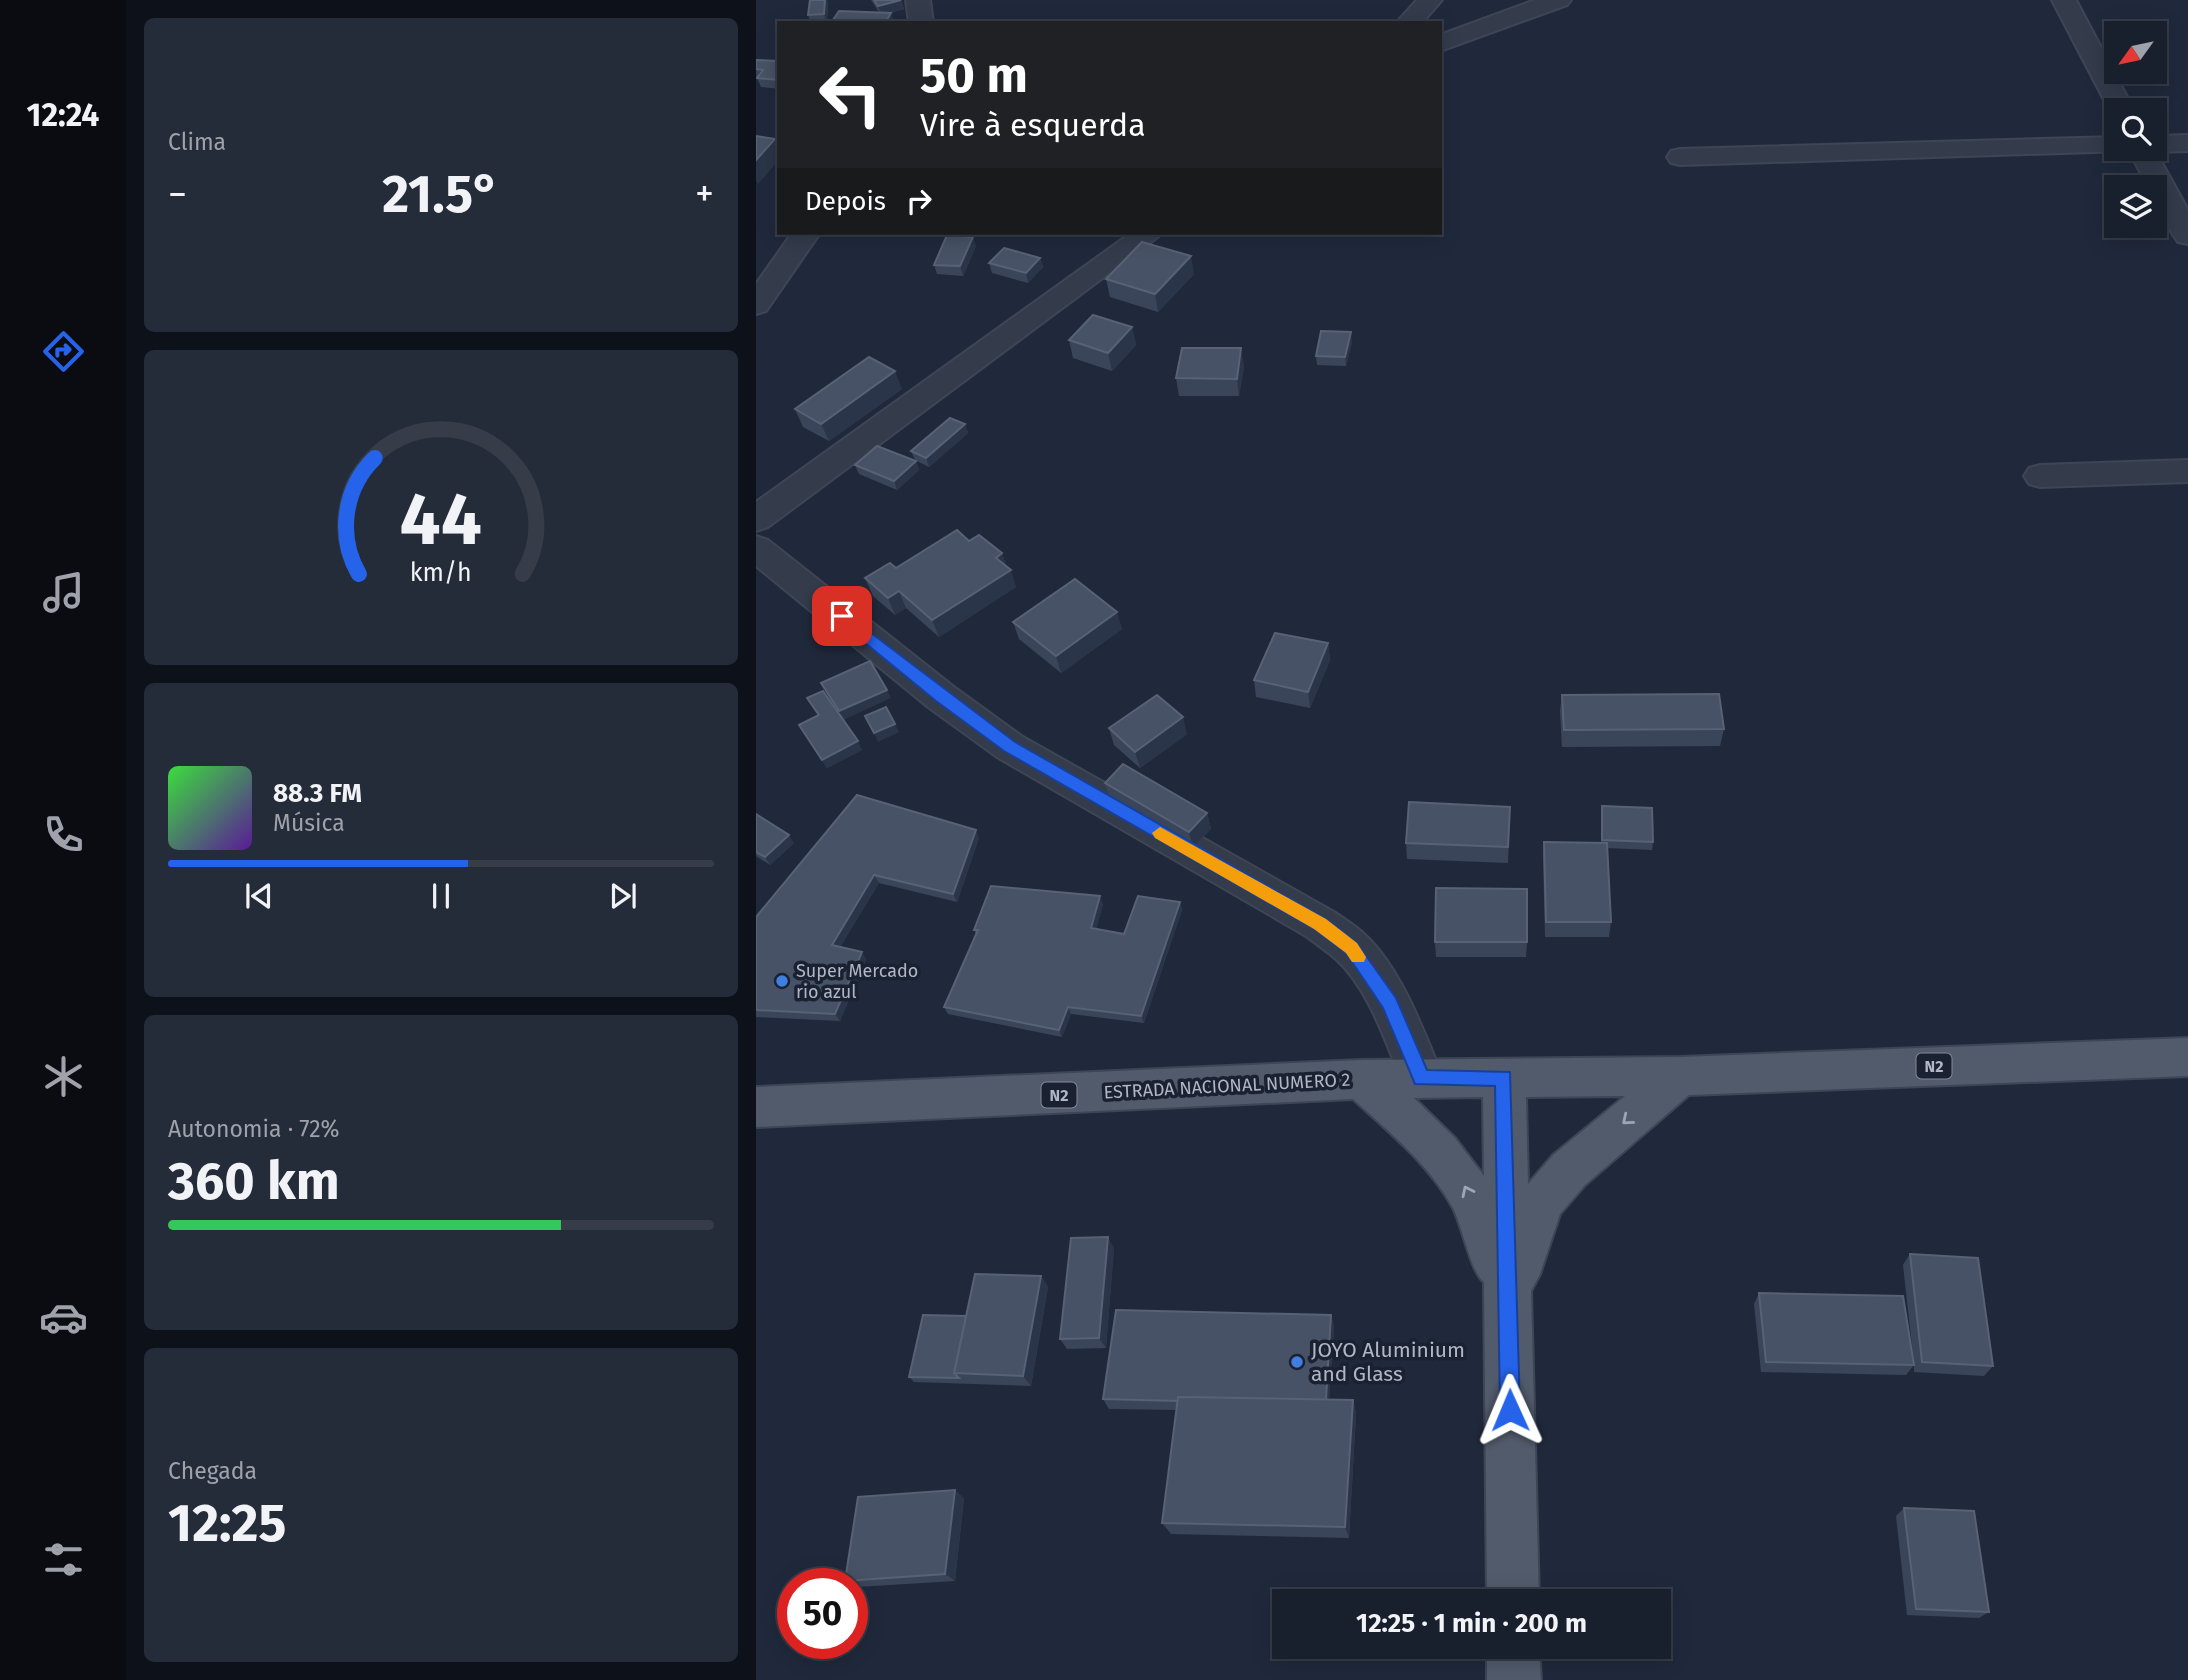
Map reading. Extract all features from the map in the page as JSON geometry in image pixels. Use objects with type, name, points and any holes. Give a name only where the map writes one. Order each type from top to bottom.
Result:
[{"type":"main road","name":"N2","points":[[1362,1079],[1679,1076],[2188,1057]]},
{"type":"main road","points":[[1508,1300],[1541,1202],[1569,1170],[1679,1076]]},
{"type":"main road","points":[[1504,1077],[1513,1589]]},
{"type":"main road","points":[[1362,1079],[1423,1136],[1461,1180],[1485,1230],[1508,1300]]},
{"type":"main road","name":"ESTRADA NACIONAL NUMERO 2","points":[[756,1107],[1362,1079]]},
{"type":"main road","points":[[1513,1659],[1514,1680]]},
{"type":"street","points":[[918,0],[921,21]]},
{"type":"street","points":[[1410,21],[1430,0]]},
{"type":"street","points":[[1442,43],[1475,28],[1559,0]]},
{"type":"street","points":[[2064,0],[2115,98]]},
{"type":"street","points":[[2167,144],[2188,143]]},
{"type":"street","points":[[1680,157],[2104,145]]},
{"type":"street","points":[[2147,161],[2188,236]]},
{"type":"street","points":[[756,305],[805,235]]},
{"type":"street","points":[[756,519],[1146,235]]},
{"type":"street","points":[[2040,476],[2188,471]]},
{"type":"street","points":[[756,548],[941,697],[1010,747],[1320,924],[1352,948],[1390,1004],[1422,1078]]},
{"type":"building","points":[[810,0],[825,0],[824,14],[808,15]]},
{"type":"building","points":[[874,0],[901,0],[878,6]]},
{"type":"building","points":[[839,11],[891,13],[886,21],[832,21]]},
{"type":"building","points":[[756,60],[777,61],[777,80],[757,78],[763,70],[756,69]]},
{"type":"building","points":[[756,136],[775,139],[756,160]]},
{"type":"building","points":[[947,235],[973,237],[960,266],[934,265]]},
{"type":"building","points":[[1142,242],[1191,256],[1155,294],[1106,279]]},
{"type":"building","points":[[1004,248],[1040,258],[1026,273],[989,263]]},
{"type":"building","points":[[1093,315],[1132,327],[1108,353],[1069,340]]},
{"type":"building","points":[[1321,331],[1351,332],[1345,357],[1316,356]]},
{"type":"building","points":[[1182,348],[1241,348],[1237,379],[1176,378]]},
{"type":"building","points":[[869,357],[895,371],[821,424],[795,409]]},
{"type":"building","points":[[950,418],[965,424],[926,458],[911,451]]},
{"type":"building","points":[[877,446],[916,461],[894,481],[855,465]]},
{"type":"building","points":[[957,530],[969,541],[979,535],[1002,553],[996,558],[1011,570],[932,620],[899,591],[888,598],[865,578],[890,563],[896,568]]},
{"type":"building","points":[[1075,579],[1117,612],[1056,656],[1013,622]]},
{"type":"building","points":[[1275,633],[1328,643],[1308,692],[1254,680]]},
{"type":"building","points":[[870,661],[887,690],[839,711],[821,683]]},
{"type":"building","points":[[823,691],[858,741],[822,760],[799,725],[819,715],[807,698]]},
{"type":"building","points":[[1719,694],[1724,729],[1564,730],[1562,695]]},
{"type":"building","points":[[1157,695],[1183,717],[1135,752],[1109,728]]},
{"type":"building","points":[[886,707],[895,724],[874,733],[865,716]]},
{"type":"building","points":[[1123,764],[1207,813],[1189,832],[1105,783]]},
{"type":"building","points":[[857,795],[976,830],[953,894],[874,875],[832,945],[862,952],[835,1014],[756,1010],[756,917]]},
{"type":"building","points":[[1409,802],[1510,807],[1508,847],[1406,843]]},
{"type":"building","points":[[1602,806],[1652,808],[1653,842],[1602,840]]},
{"type":"building","points":[[756,814],[789,835],[765,857],[756,852]]},
{"type":"building","points":[[1544,842],[1607,843],[1611,922],[1546,922]]},
{"type":"building","points":[[991,886],[1100,896],[1091,928],[1124,934],[1138,896],[1180,902],[1141,1016],[1068,1007],[1059,1030],[944,1007],[978,930],[974,930]]},
{"type":"building","points":[[1436,888],[1527,889],[1527,942],[1435,942]]},
{"type":"building","points":[[1108,1237],[1099,1338],[1060,1339],[1071,1238]]},
{"type":"building","points":[[1910,1254],[1978,1258],[1993,1366],[1922,1362]]},
{"type":"building","points":[[975,1274],[1041,1276],[1023,1376],[954,1373]]},
{"type":"building","points":[[1759,1293],[1903,1296],[1914,1365],[1766,1362]]},
{"type":"building","points":[[1116,1310],[1331,1315],[1326,1400],[1178,1397],[1178,1401],[1103,1399]]},
{"type":"building","points":[[923,1315],[966,1316],[954,1373],[959,1378],[909,1377]]},
{"type":"building","points":[[1178,1397],[1353,1400],[1345,1527],[1162,1523]]},
{"type":"building","points":[[955,1490],[945,1574],[868,1579],[868,1568],[847,1568],[858,1497]]},
{"type":"building","points":[[1904,1508],[1974,1511],[1989,1612],[1916,1609]]},
{"type":"slow traffic","points":[[1160,833],[1320,924],[1352,948],[1358,957]]},
{"type":"place","name":"Super Mercado rio azul","points":[[782,981]]},
{"type":"place","name":"JOYO Aluminium and Glass","points":[[1297,1362]]},
{"type":"route","points":[[842,616],[941,697],[1010,747],[1320,924],[1352,948],[1390,1004],[1422,1078],[1504,1077],[1510,1410]]}]
